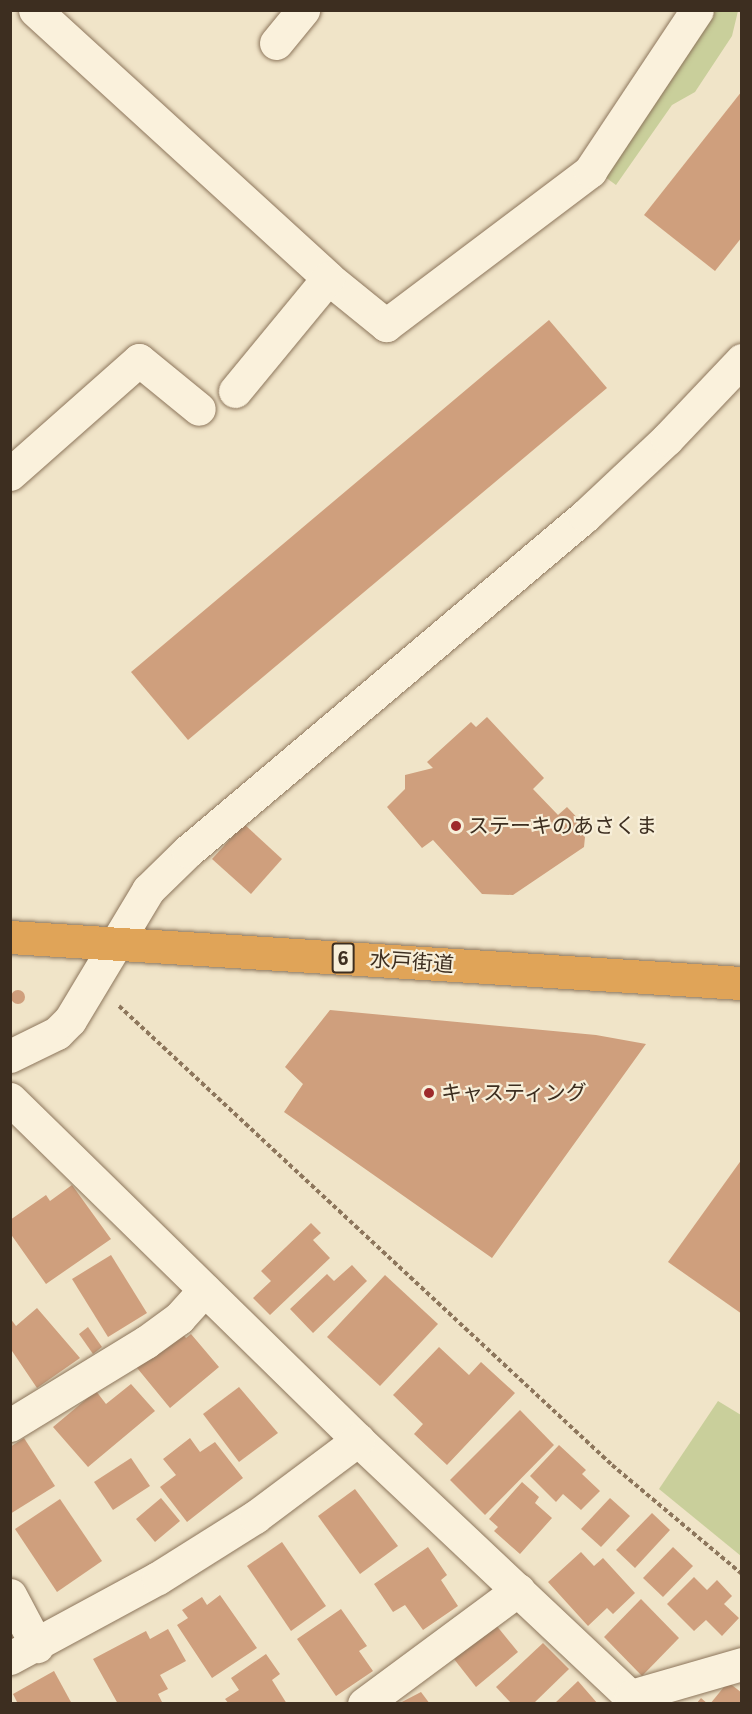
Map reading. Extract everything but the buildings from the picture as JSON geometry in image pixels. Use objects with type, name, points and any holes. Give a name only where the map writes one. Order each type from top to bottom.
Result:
[{"type":"highway","name":"水戸街道","points":[[10,937],[741,983]]},
{"type":"street","points":[[35,10],[328,278],[386,325],[590,171],[697,10]]},
{"type":"street","points":[[276,43],[303,10]]},
{"type":"street","points":[[235,391],[328,278]]},
{"type":"street","points":[[10,474],[139,360],[199,409]]},
{"type":"street","points":[[10,1056],[57,1033],[70,1020],[87,997],[114,944],[148,890],[188,851],[585,516],[668,439],[741,360]]},
{"type":"street","points":[[10,1099],[358,1440],[635,1700],[741,1664]]},
{"type":"street","points":[[10,1425],[146,1342],[179,1318],[204,1290]]},
{"type":"street","points":[[10,1595],[24,1652],[158,1578],[255,1517],[358,1440]]},
{"type":"street","points":[[364,1704],[518,1590]]},
{"type":"path","points":[[112,998],[604,1457],[741,1574]]},
{"type":"green space","points":[[714,11],[738,11],[732,36],[695,92],[672,105],[616,185],[601,174]]},
{"type":"green space","points":[[718,1401],[741,1415],[741,1556],[659,1489]]},
{"type":"place","name":"ステーキのあさくま","points":[[456,826]]},
{"type":"place","name":"キャスティング","points":[[429,1093]]}]
